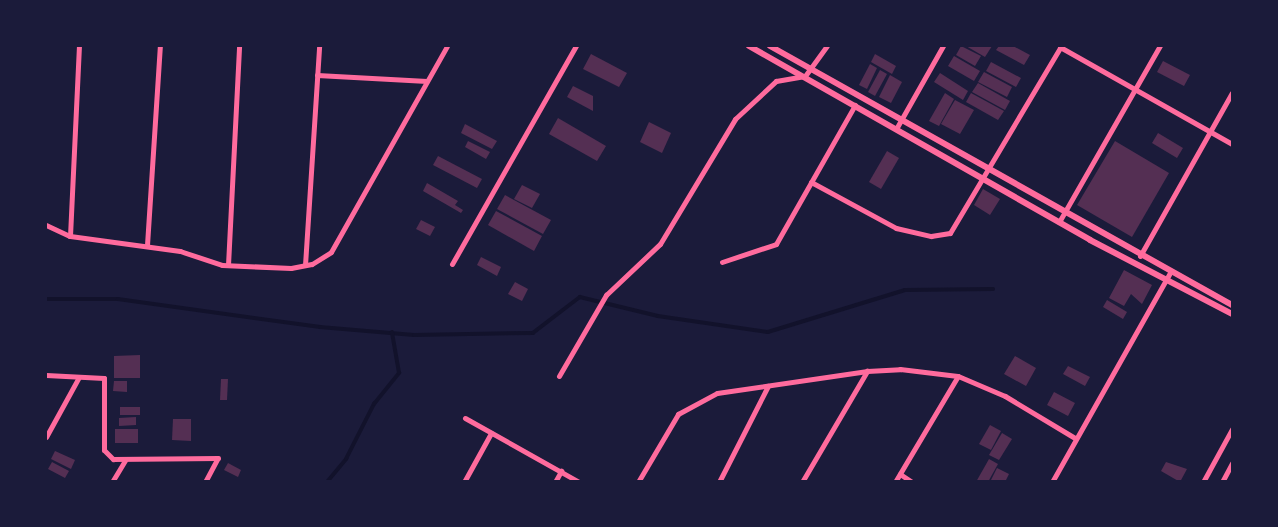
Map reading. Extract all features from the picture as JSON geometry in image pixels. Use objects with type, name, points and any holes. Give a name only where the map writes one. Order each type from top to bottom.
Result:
[{"type":"street","points":[[70,236],[79,46]]},
{"type":"street","points":[[148,245],[160,46]]},
{"type":"street","points":[[228,265],[240,46]]},
{"type":"street","points":[[305,265],[319,46]]},
{"type":"street","points":[[46,225],[70,236],[148,245],[228,265],[305,265],[331,252],[447,46]]},
{"type":"street","points":[[452,264],[576,46]]},
{"type":"street","points":[[749,46],[1059,222],[1233,314]]},
{"type":"street","points":[[770,46],[1170,273],[1233,305]]},
{"type":"street","points":[[559,376],[596,307],[660,244],[735,119],[776,81],[805,76],[813,69],[827,46]]},
{"type":"street","points":[[896,129],[943,46]]},
{"type":"street","points":[[811,182],[897,228],[931,236],[950,233],[1060,46],[1233,144]]},
{"type":"street","points":[[1059,222],[1160,46]]},
{"type":"street","points":[[317,75],[427,81]]},
{"type":"street","points":[[1140,256],[1233,93]]},
{"type":"street","points":[[722,262],[776,244],[855,105]]},
{"type":"street","points":[[1052,481],[1170,273]]},
{"type":"street","points":[[638,481],[678,414],[717,393],[867,371],[931,371],[958,376],[1005,396],[1075,438]]},
{"type":"street","points":[[802,481],[867,371]]},
{"type":"street","points":[[46,375],[104,378],[104,450],[113,459],[218,458],[205,481]]},
{"type":"street","points":[[895,481],[958,376]]},
{"type":"street","points":[[46,437],[79,377]]},
{"type":"street","points":[[719,481],[768,386]]},
{"type":"street","points":[[465,418],[579,481]]},
{"type":"street","points":[[1203,481],[1233,429]]},
{"type":"street","points":[[464,481],[491,433]]},
{"type":"street","points":[[112,481],[125,460]]},
{"type":"street","points":[[1222,481],[1233,463]]},
{"type":"street","points":[[555,481],[561,471]]},
{"type":"street","points":[[900,474],[912,481]]},
{"type":"building","points":[[961,46],[981,56],[975,66],[956,55]]},
{"type":"building","points":[[966,46],[992,46],[985,57]]},
{"type":"building","points":[[999,46],[1013,46],[1030,55],[1024,65],[996,50]]},
{"type":"building","points":[[591,54],[627,73],[619,87],[583,69]]},
{"type":"building","points":[[875,54],[896,66],[892,74],[871,62]]},
{"type":"building","points":[[954,56],[980,71],[974,81],[948,66]]},
{"type":"building","points":[[1163,61],[1190,75],[1184,86],[1157,72]]},
{"type":"building","points":[[991,62],[1021,78],[1016,87],[986,71]]},
{"type":"building","points":[[870,64],[877,68],[867,89],[859,85]]},
{"type":"building","points":[[880,70],[887,74],[875,96],[868,92]]},
{"type":"building","points":[[984,72],[1012,87],[1007,97],[978,82]]},
{"type":"building","points":[[940,73],[968,91],[963,100],[934,82]]},
{"type":"building","points":[[890,75],[902,82],[891,103],[879,97]]},
{"type":"building","points":[[978,83],[1010,101],[1005,110],[972,92]]},
{"type":"building","points":[[573,86],[593,96],[593,111],[567,97]]},
{"type":"building","points":[[945,93],[954,99],[939,126],[929,121]]},
{"type":"building","points":[[971,93],[1004,111],[998,120],[966,102]]},
{"type":"building","points":[[955,100],[974,110],[960,134],[941,124]]},
{"type":"building","points":[[558,118],[606,146],[597,161],[549,134]]},
{"type":"building","points":[[649,122],[671,133],[662,153],[640,142]]},
{"type":"building","points":[[465,124],[497,141],[492,149],[461,133]]},
{"type":"building","points":[[1158,133],[1183,148],[1177,158],[1152,143]]},
{"type":"building","points":[[468,141],[490,152],[486,159],[465,147]]},
{"type":"building","points":[[1115,141],[1169,173],[1132,237],[1077,205]]},
{"type":"building","points":[[887,151],[899,158],[881,189],[869,182]]},
{"type":"building","points":[[438,156],[482,179],[477,188],[433,165]]},
{"type":"building","points":[[427,183],[458,201],[455,205],[463,210],[461,213],[423,191]]},
{"type":"building","points":[[522,185],[540,194],[532,208],[514,199]]},
{"type":"building","points":[[983,189],[1000,199],[990,215],[974,205]]},
{"type":"building","points":[[505,195],[551,220],[543,234],[497,209]]},
{"type":"building","points":[[496,211],[542,236],[534,251],[488,225]]},
{"type":"building","points":[[421,220],[435,227],[430,236],[416,229]]},
{"type":"building","points":[[481,257],[501,267],[497,276],[477,265]]},
{"type":"building","points":[[1124,270],[1152,285],[1142,304],[1131,294],[1124,306],[1109,298]]},
{"type":"building","points":[[515,282],[528,289],[522,301],[508,294]]},
{"type":"building","points":[[1107,300],[1127,312],[1123,319],[1103,307]]},
{"type":"building","points":[[140,355],[140,378],[114,378],[114,356]]},
{"type":"building","points":[[1015,356],[1036,368],[1026,386],[1004,374]]},
{"type":"building","points":[[1068,366],[1090,377],[1085,386],[1063,374]]},
{"type":"building","points":[[221,379],[228,379],[227,400],[220,400]]},
{"type":"building","points":[[114,381],[127,381],[127,392],[113,391]]},
{"type":"building","points":[[1054,392],[1075,403],[1068,416],[1047,405]]},
{"type":"building","points":[[120,407],[140,407],[140,415],[120,415]]},
{"type":"building","points":[[136,417],[136,425],[119,426],[119,418]]},
{"type":"building","points":[[173,419],[191,419],[191,441],[172,440]]},
{"type":"building","points":[[990,425],[1001,431],[991,450],[979,444]]},
{"type":"building","points":[[115,429],[138,429],[138,443],[115,443]]},
{"type":"building","points":[[1002,433],[1012,439],[999,460],[989,455]]},
{"type":"building","points":[[55,451],[75,460],[71,469],[51,459]]},
{"type":"building","points":[[989,459],[998,464],[988,482],[976,482]]},
{"type":"building","points":[[52,462],[69,471],[65,478],[48,469]]},
{"type":"building","points":[[1166,462],[1187,469],[1180,482],[1161,471]]},
{"type":"building","points":[[228,463],[241,470],[238,477],[224,470]]},
{"type":"building","points":[[997,468],[1009,474],[1005,482],[990,482]]},
{"type":"waterway","points":[[46,299],[118,299],[320,327],[414,335],[533,333],[580,297],[658,316],[768,332],[905,290],[993,289]]},
{"type":"waterway","points":[[327,482],[346,459],[374,404],[399,373],[392,333]]}]
